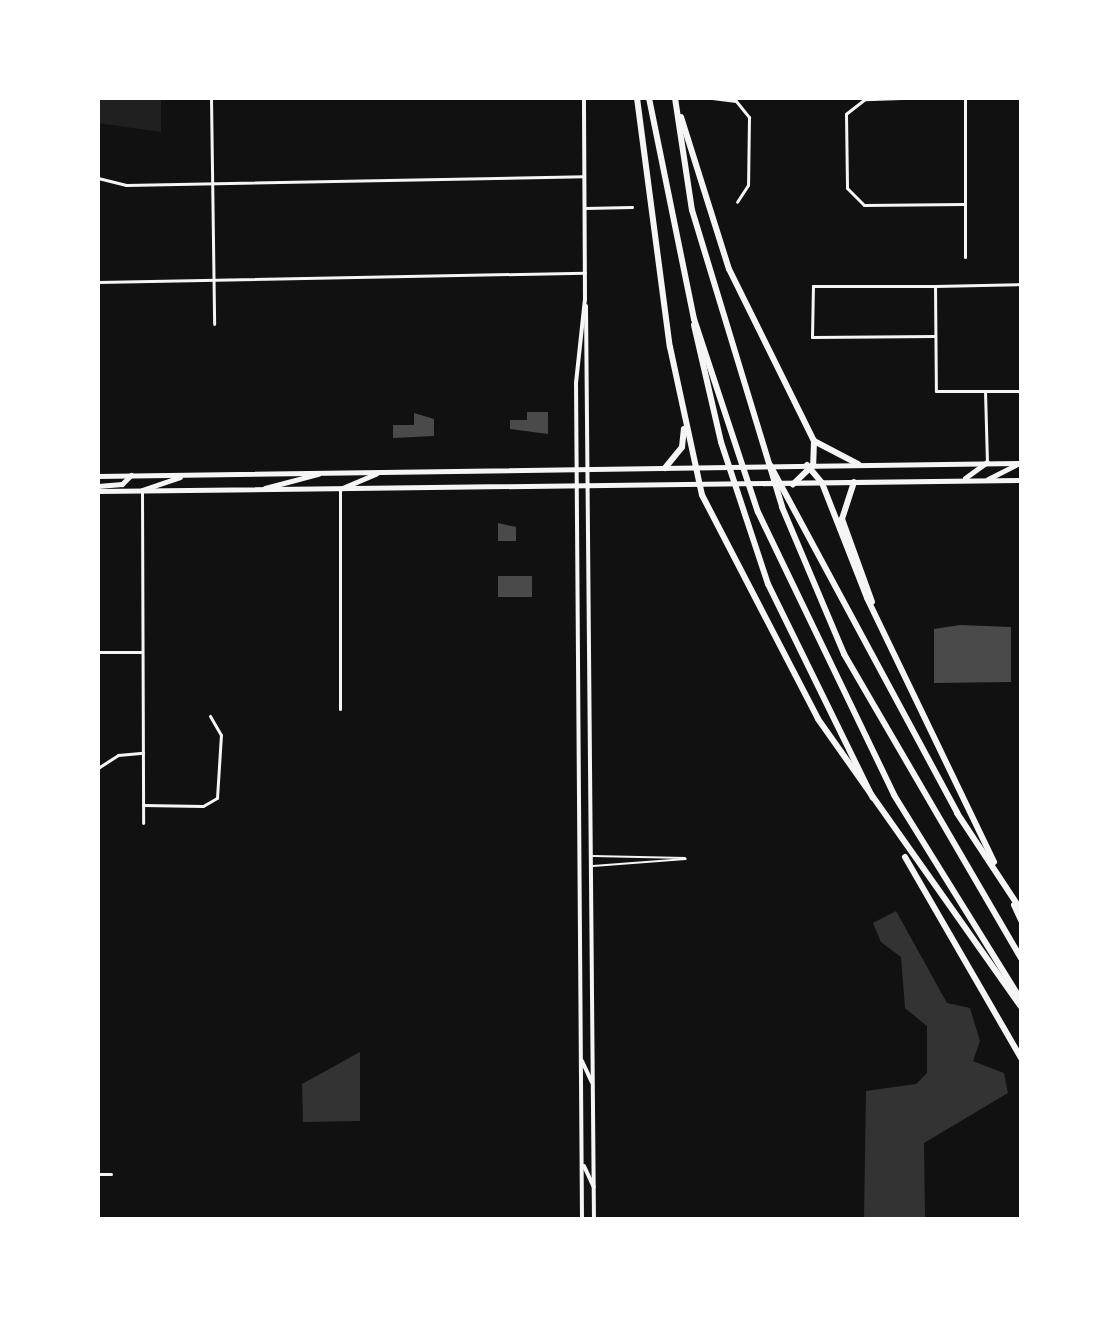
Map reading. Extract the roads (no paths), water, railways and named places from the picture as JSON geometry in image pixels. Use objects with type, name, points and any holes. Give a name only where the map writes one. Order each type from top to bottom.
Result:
[{"type":"highway","points":[[637,98],[685,422],[700,487],[826,731],[1021,1007]]},
{"type":"highway","points":[[649,98],[721,442],[768,584],[849,752],[929,901],[1021,1058]]},
{"type":"highway","points":[[675,98],[729,269],[814,441],[811,466],[793,484]]},
{"type":"highway","points":[[675,98],[692,210],[759,444],[782,507],[844,654],[1021,958]]},
{"type":"highway","points":[[694,319],[758,512],[894,795],[1021,1000]]},
{"type":"highway","points":[[665,468],[682,447],[685,422]]},
{"type":"highway","points":[[814,441],[858,464]]},
{"type":"highway","points":[[759,444],[957,813],[1021,910]]},
{"type":"highway","points":[[811,466],[822,483],[873,606],[1021,920]]},
{"type":"highway","points":[[854,482],[842,519],[873,606]]},
{"type":"main road","points":[[960,480],[987,462]]},
{"type":"main road","points":[[98,476],[1020,463]]},
{"type":"main road","points":[[987,480],[1020,463]]},
{"type":"main road","points":[[265,489],[318,473]]},
{"type":"main road","points":[[340,489],[381,473]]},
{"type":"main road","points":[[98,489],[122,484],[131,475]]},
{"type":"main road","points":[[142,491],[185,475]]},
{"type":"main road","points":[[98,489],[700,487],[1021,480]]},
{"type":"street","points":[[211,98],[214,324]]},
{"type":"street","points":[[584,98],[585,305],[592,471],[594,1219]]},
{"type":"street","points":[[712,98],[736,101],[749,117],[748,185],[737,202]]},
{"type":"street","points":[[901,98],[865,99],[846,114],[847,188],[864,205],[964,204]]},
{"type":"street","points":[[965,98],[965,257]]},
{"type":"street","points":[[98,178],[126,185],[584,176]]},
{"type":"street","points":[[585,208],[632,207]]},
{"type":"street","points":[[98,282],[585,273]]},
{"type":"street","points":[[935,336],[812,337],[813,286],[1021,284]]},
{"type":"street","points":[[935,286],[936,391],[1021,391]]},
{"type":"street","points":[[582,1219],[576,471],[585,305]]},
{"type":"street","points":[[985,391],[987,462]]},
{"type":"street","points":[[340,489],[340,709]]},
{"type":"street","points":[[142,491],[143,823]]},
{"type":"street","points":[[98,652],[142,652]]},
{"type":"street","points":[[143,805],[203,806],[217,798],[221,735],[210,716]]},
{"type":"street","points":[[98,768],[118,755],[143,753]]},
{"type":"street","points":[[581,861],[593,856]]},
{"type":"street","points":[[581,861],[593,866]]},
{"type":"street","points":[[581,1059],[594,1088]]},
{"type":"street","points":[[582,1160],[594,1187]]},
{"type":"street","points":[[98,1174],[111,1174]]},
{"type":"lane","points":[[593,856],[686,859],[593,866]]}]
